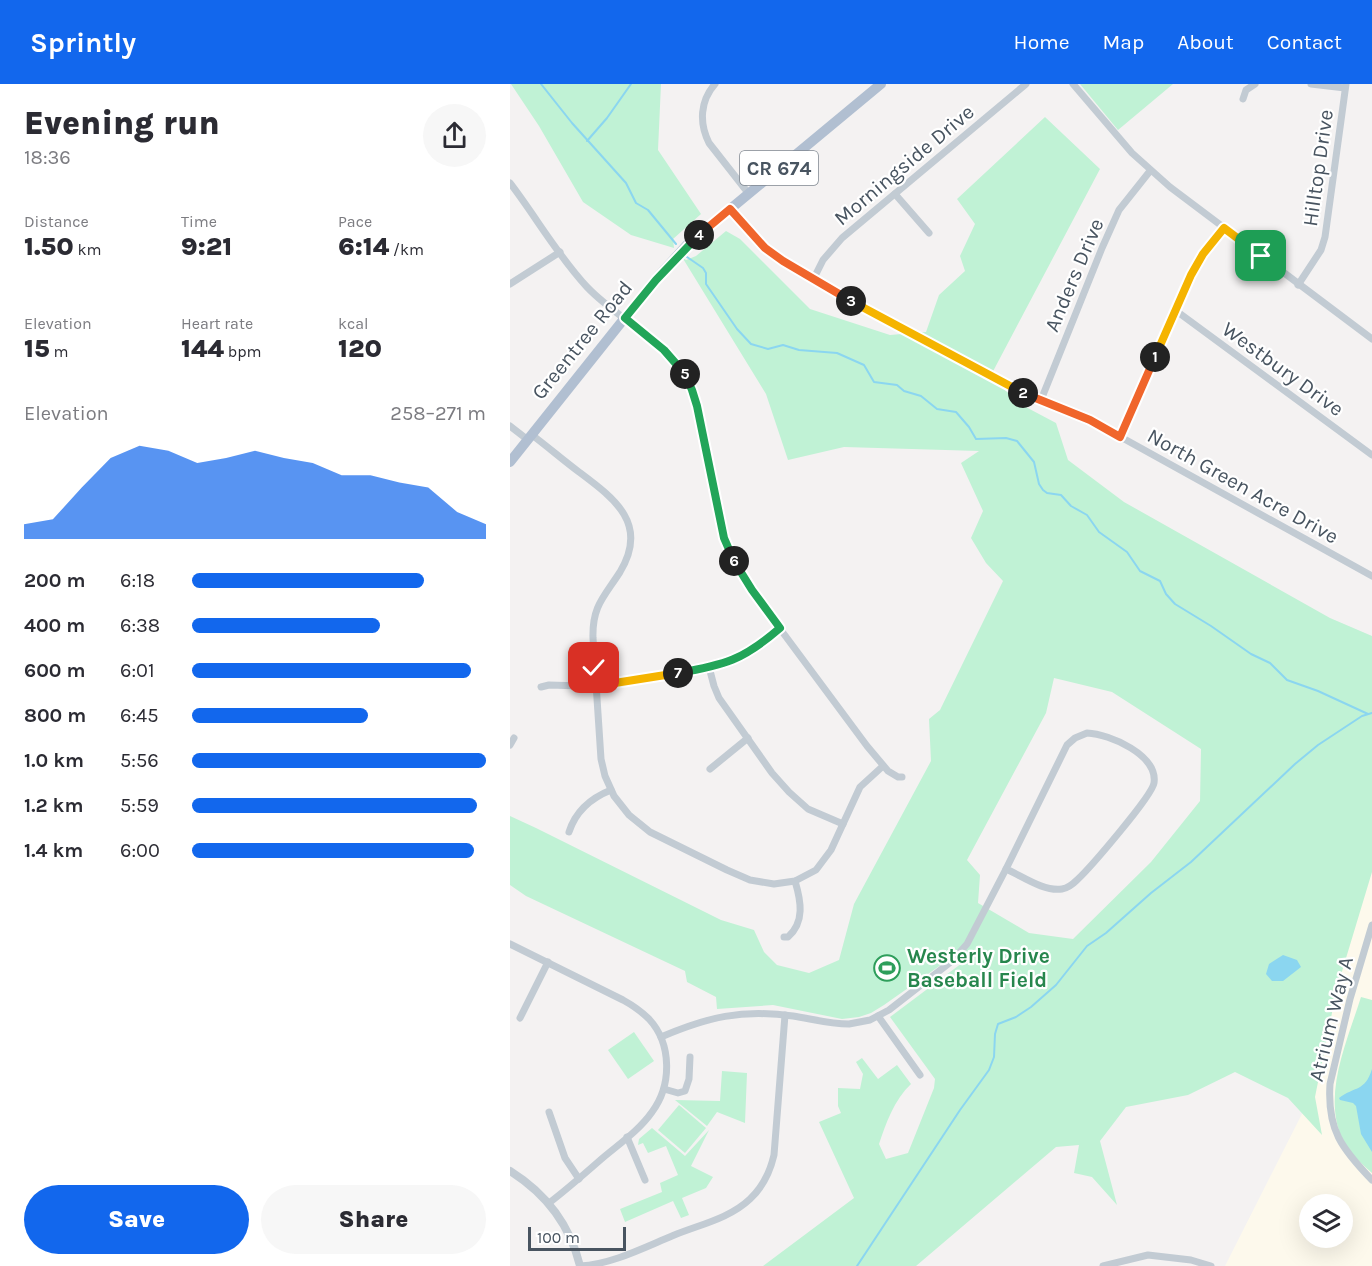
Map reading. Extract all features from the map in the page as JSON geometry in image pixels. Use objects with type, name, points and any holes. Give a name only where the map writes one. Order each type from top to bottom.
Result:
[{"type":"main road","name":"Greentree Road","points":[[510,462],[680,253],[881,84]]},
{"type":"street","points":[[715,84],[703,106],[704,134],[748,194]]},
{"type":"street","name":"Morningside Drive","points":[[813,280],[830,251],[1026,84]]},
{"type":"street","points":[[1073,84],[1150,171],[1372,339]]},
{"type":"street","points":[[1243,99],[1245,93],[1255,84]]},
{"type":"street","points":[[1311,84],[1346,86]]},
{"type":"street","name":"Hilltop Drive","points":[[1298,285],[1321,250],[1325,237],[1346,86]]},
{"type":"street","name":"Anders Drive","points":[[1041,400],[1119,210],[1150,171]]},
{"type":"street","points":[[510,183],[589,289],[670,355],[689,382],[697,406],[724,538],[746,581],[883,766],[893,775],[902,777]]},
{"type":"street","points":[[896,194],[929,233]]},
{"type":"street","name":"North Green Acre Drive","points":[[730,209],[752,235],[783,261],[813,280],[1015,390],[1090,420],[1372,576]]},
{"type":"street","points":[[1120,437],[1191,275],[1203,254],[1224,228]]},
{"type":"street","points":[[510,284],[560,252]]},
{"type":"street","name":"Westbury Drive","points":[[1175,310],[1372,455]]},
{"type":"street","points":[[510,426],[608,495],[620,507],[629,523],[632,541],[628,556],[597,607],[592,623],[601,759],[611,790],[635,821],[650,832],[735,874],[758,882],[781,884],[795,881],[816,870],[827,857],[860,788],[883,766]]},
{"type":"street","points":[[540,687],[549,685],[596,686],[709,667],[738,659],[780,628]]},
{"type":"street","points":[[709,667],[719,698],[778,780],[808,809],[843,824]]},
{"type":"street","points":[[661,1037],[696,1022],[715,1017],[748,1014],[785,1015],[849,1024],[860,1023],[878,1016],[925,984],[967,944],[1006,869],[1036,804],[1070,741],[1082,734],[1095,734],[1128,747],[1148,761],[1154,774],[1151,791],[1099,855],[1071,885],[1061,889],[1050,888],[1006,869]]},
{"type":"street","points":[[710,769],[748,738]]},
{"type":"street","points":[[568,832],[571,823],[588,801],[611,790]]},
{"type":"street","points":[[784,937],[788,937],[795,930],[800,915],[801,904],[795,881]]},
{"type":"street","name":"Atrium Way A","points":[[1372,925],[1350,999],[1329,1095],[1331,1118],[1338,1139],[1350,1157],[1372,1180]]},
{"type":"street","points":[[510,944],[632,1005],[648,1017],[661,1037],[667,1060],[664,1089],[651,1114],[549,1203]]},
{"type":"street","points":[[520,1018],[548,962]]},
{"type":"street","points":[[510,1171],[533,1187],[549,1203],[570,1235],[580,1266],[610,1261],[715,1220],[740,1206],[756,1193],[769,1172],[774,1155],[785,1015]]},
{"type":"street","points":[[878,1016],[920,1075]]},
{"type":"street","points":[[664,1089],[678,1093],[685,1091],[688,1084],[690,1057]]},
{"type":"street","points":[[549,1112],[565,1158],[579,1179]]},
{"type":"street","points":[[627,1137],[645,1180]]},
{"type":"street","points":[[1103,1266],[1148,1256],[1191,1260],[1211,1266]]},
{"type":"shaded area","points":[[1372,746],[1372,1266],[1225,1266],[1309,1100]]},
{"type":"green space","points":[[511,84],[661,84],[658,150],[701,214],[673,239],[674,248],[631,235],[583,202],[539,126]]},
{"type":"green space","points":[[1080,84],[1173,84],[1118,130]]},
{"type":"green space","points":[[1045,117],[1100,169],[990,377],[1022,405],[1056,423],[1068,460],[1124,502],[1330,618],[1372,636],[1372,872],[1337,988],[1315,1097],[1322,1135],[1288,1098],[1235,1072],[1188,1095],[1126,1107],[1100,1141],[1117,1205],[1092,1177],[1074,1173],[1079,1145],[1056,1147],[916,1266],[763,1266],[854,1198],[819,1122],[841,1113],[838,1106],[838,1088],[860,1089],[863,1074],[856,1062],[862,1058],[878,1079],[897,1065],[911,1084],[895,1104],[879,1144],[886,1159],[908,1153],[934,1088],[935,1079],[890,1017],[962,963],[960,954],[955,952],[945,962],[884,1005],[859,1017],[842,1019],[773,1005],[717,1009],[716,997],[687,982],[685,971],[526,896],[510,885],[510,816],[721,920],[754,930],[764,952],[777,965],[809,973],[839,960],[854,904],[931,761],[929,719],[940,710],[1003,581],[986,563],[971,538],[983,511],[961,463],[979,451],[844,447],[788,460],[766,394],[682,257],[686,260],[696,256],[726,231],[740,239],[810,309],[890,335],[926,332],[939,295],[965,271],[960,256],[975,224],[957,199]],"holes":[[[1054,678],[1112,692],[1201,749],[1200,801],[1151,862],[1073,939],[1029,933],[978,903],[980,875],[967,860],[1046,713]]]},
{"type":"green space","points":[[1361,997],[1372,1000],[1372,1173],[1355,1157],[1342,1138],[1335,1103],[1339,1067]]},
{"type":"green space","points":[[634,1032],[654,1061],[628,1079],[608,1050]]},
{"type":"green space","points":[[722,1071],[747,1073],[745,1123],[717,1112],[707,1126],[675,1100],[720,1101]]},
{"type":"green space","points":[[679,1105],[706,1128],[685,1153],[658,1130]]},
{"type":"green space","points":[[652,1128],[685,1156],[709,1130],[691,1166],[713,1177],[706,1188],[682,1198],[689,1215],[681,1218],[673,1201],[625,1222],[620,1209],[662,1192],[660,1183],[678,1175],[666,1146],[648,1153],[643,1143],[638,1145],[639,1139]]},
{"type":"water","points":[[1283,955],[1297,960],[1301,967],[1283,981],[1272,981],[1266,974],[1269,964]]},
{"type":"water","points":[[1372,1069],[1372,1152],[1361,1134],[1356,1106],[1339,1098],[1363,1085]]},
{"type":"waterway","points":[[541,84],[572,123],[626,183],[636,203],[648,210],[676,244]]},
{"type":"waterway","points":[[587,141],[631,84]]},
{"type":"waterway","points":[[687,257],[703,268],[706,273],[706,284],[737,329],[751,344],[768,349],[783,345],[799,350],[837,353],[864,365],[874,382],[897,385],[904,391],[921,396],[937,409],[956,412],[976,439],[1006,438],[1017,441],[1034,462],[1039,484],[1043,490],[1047,493],[1061,495],[1071,506],[1087,515],[1099,532],[1127,552],[1140,571],[1160,581],[1166,594],[1175,604],[1251,654],[1270,663],[1287,680],[1318,691],[1368,714]]},
{"type":"waterway","points":[[857,1266],[989,1070],[994,1057],[998,1024],[1016,1017],[1031,1007],[1056,985],[1087,946],[1106,933],[1151,893],[1191,862],[1295,764],[1318,745],[1362,716],[1372,713]]},
{"type":"place","name":"Westerly Drive Baseball Field","points":[[887,968]]},
{"type":"route","points":[[594,668],[596,686],[716,666],[738,659],[780,628],[746,581],[724,538],[697,406],[689,382],[670,355],[625,318],[688,244],[730,209],[765,248],[813,280],[1015,390],[1064,408],[1120,437],[1191,275],[1203,254],[1224,228],[1261,256]]}]
